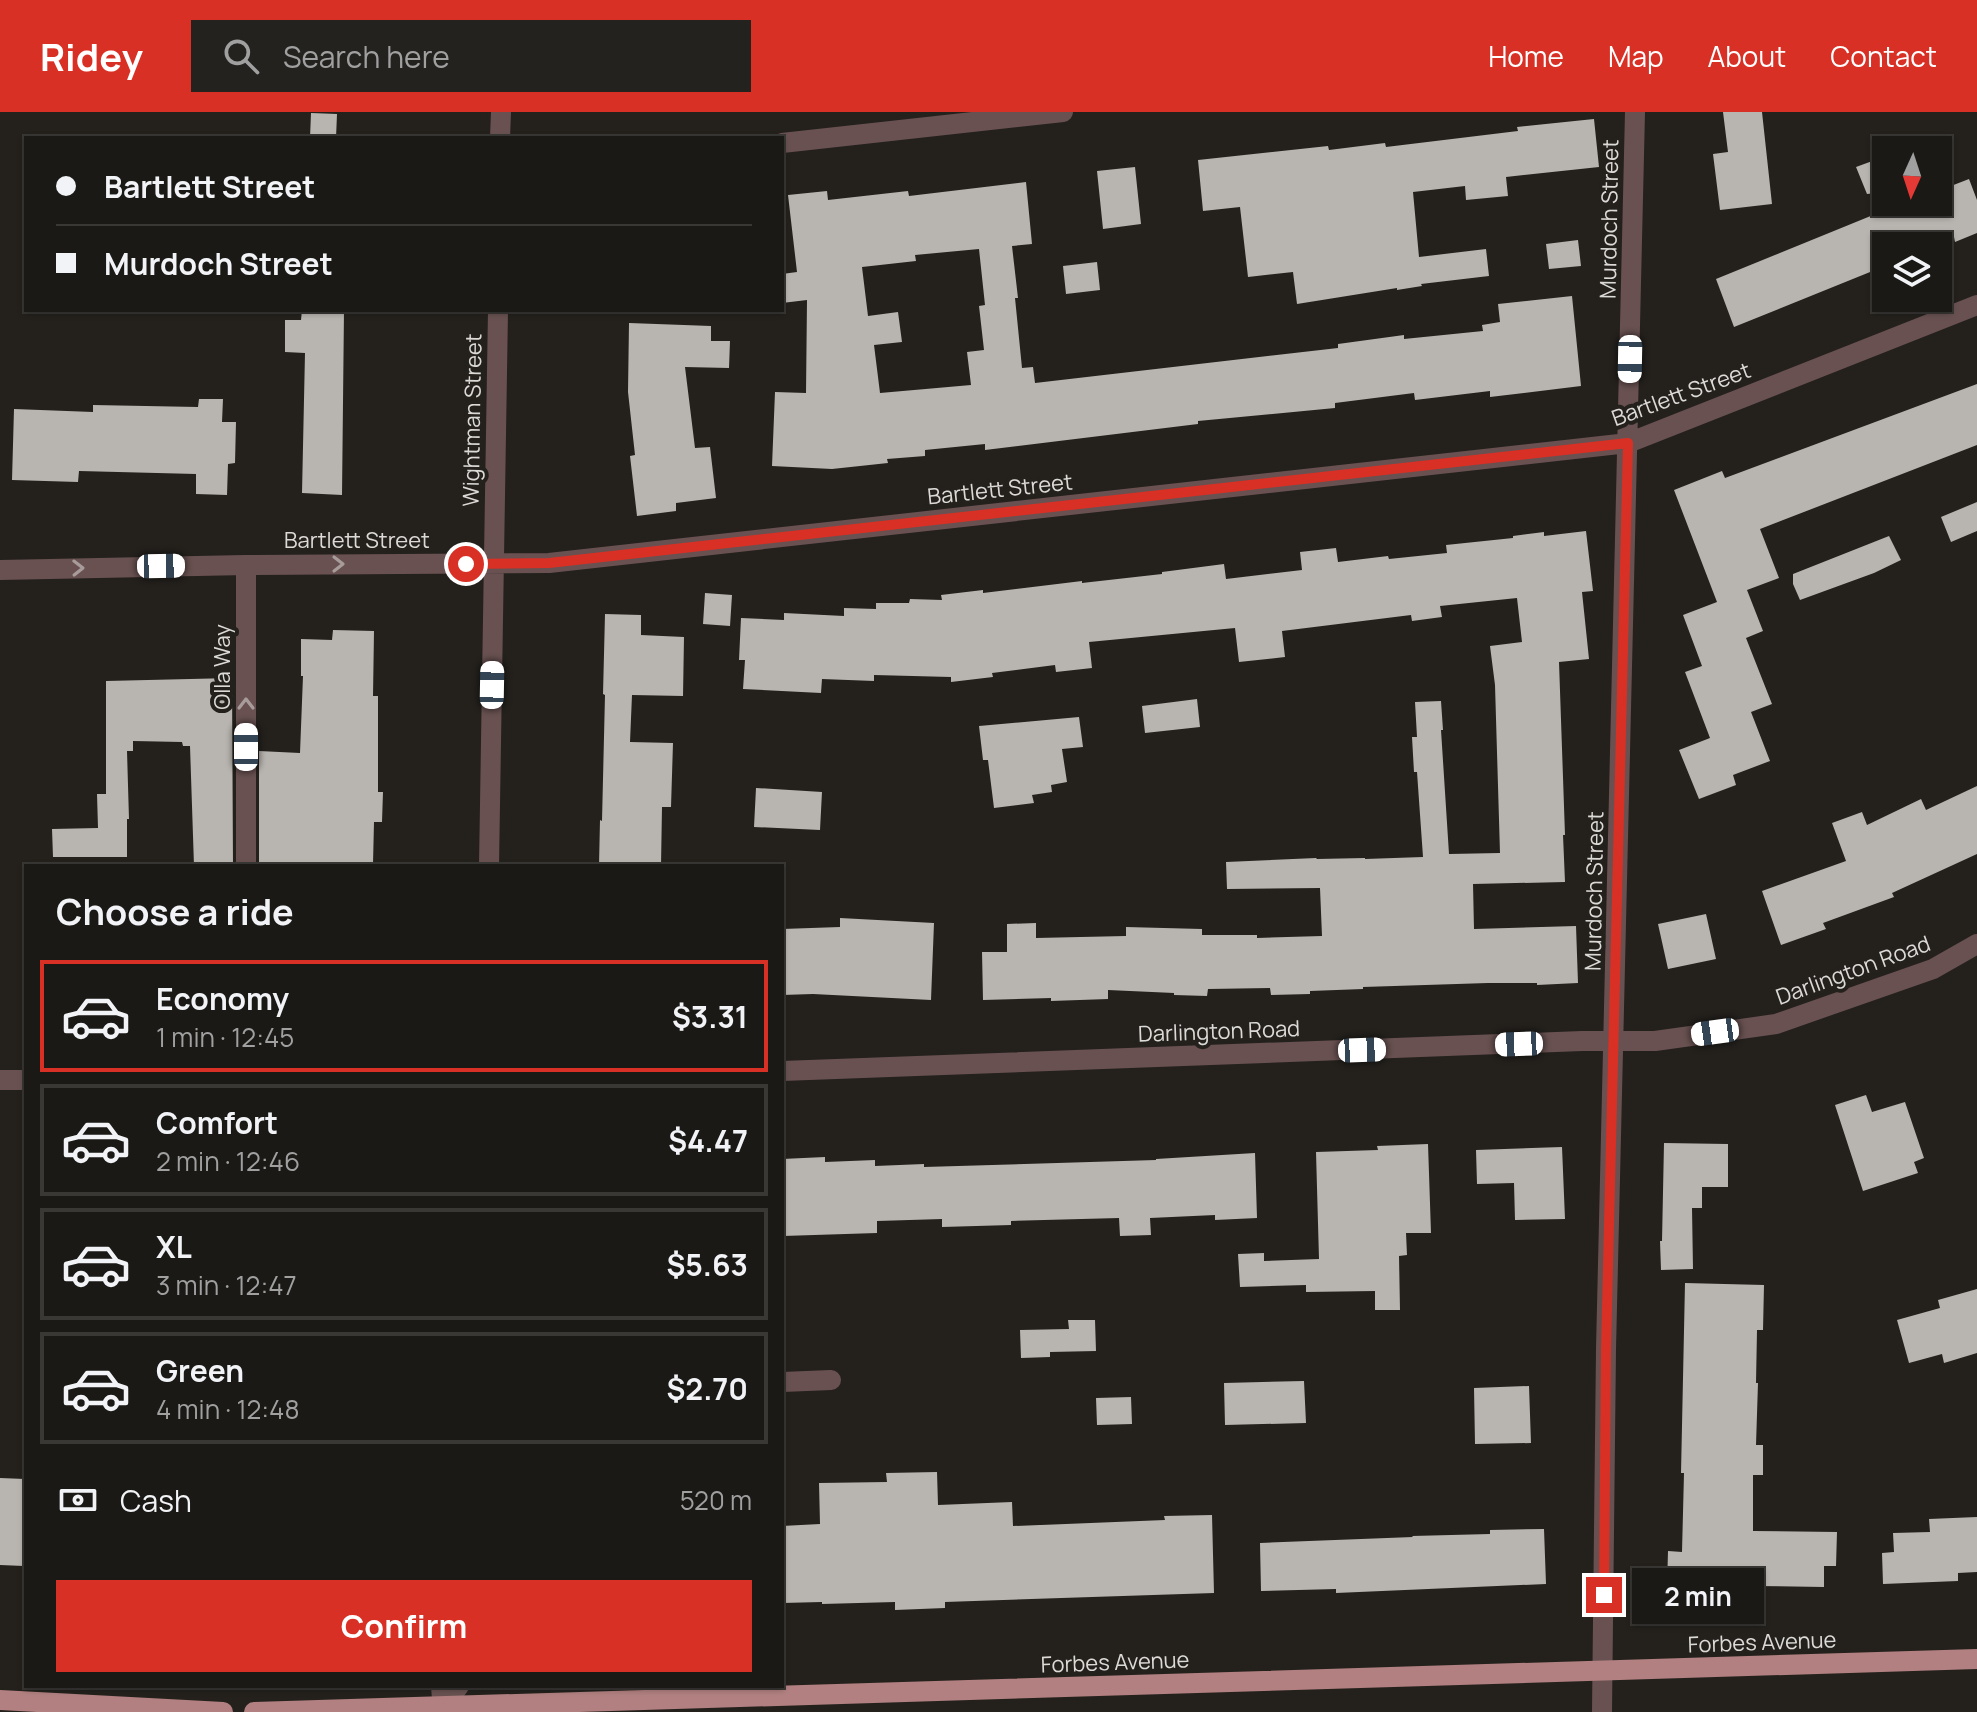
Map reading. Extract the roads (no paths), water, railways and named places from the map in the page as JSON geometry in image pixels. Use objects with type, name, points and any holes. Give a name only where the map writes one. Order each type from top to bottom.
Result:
[{"type":"main road","name":"Forbes Avenue","points":[[254,1712],[443,1702],[1977,1659]]},
{"type":"main road","points":[[0,1700],[223,1712]]},
{"type":"street","points":[[500,136],[501,112]]},
{"type":"street","points":[[784,143],[1063,112]]},
{"type":"street","name":"Murdoch Street","points":[[1602,1712],[1606,1349],[1635,112]]},
{"type":"street","name":"Bartlett Street","points":[[0,570],[565,562],[1628,443],[1977,305]]},
{"type":"street","name":"Wightman Street","points":[[489,864],[498,312]]},
{"type":"street","name":"Olla Way","points":[[246,565],[246,864]]},
{"type":"street","name":"Darlington Road","points":[[784,1071],[1614,1040],[1655,1041],[1776,1024],[1933,969],[1977,944]]},
{"type":"street","points":[[0,1080],[24,1080]]},
{"type":"street","points":[[784,1382],[831,1380]]}]
